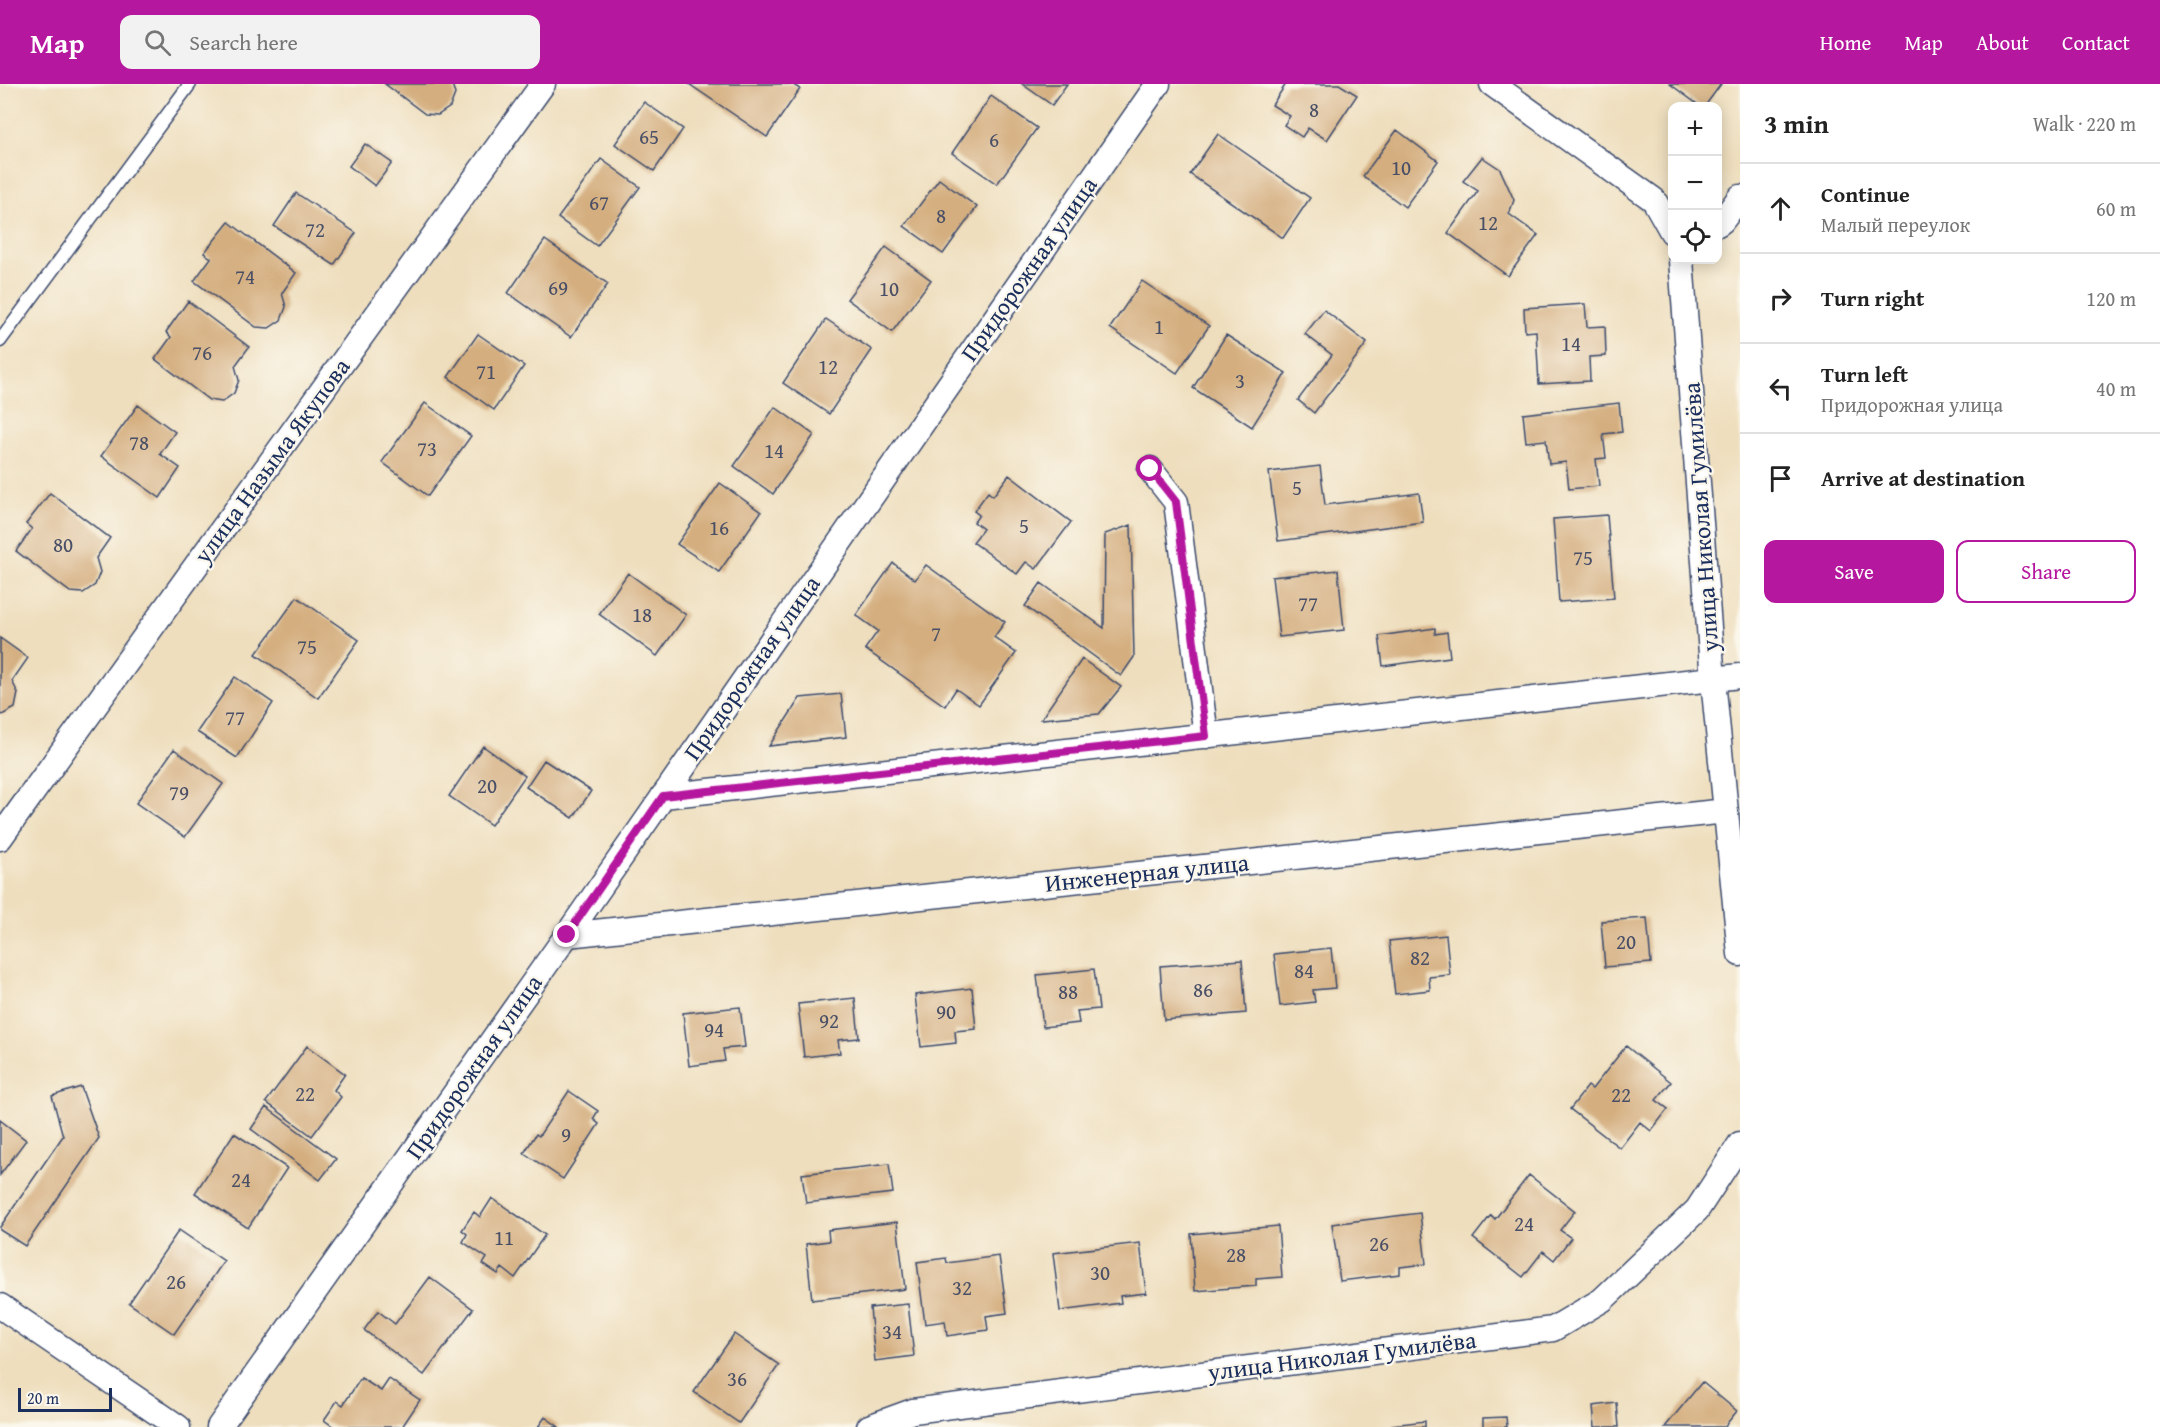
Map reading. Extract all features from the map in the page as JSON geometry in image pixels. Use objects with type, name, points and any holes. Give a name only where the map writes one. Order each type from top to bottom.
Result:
[{"type":"street","name":"улица Назыма Якупова","points":[[0,838],[543,84]]},
{"type":"street","name":"Придорожная улица","points":[[219,1427],[567,935],[1158,84]]},
{"type":"street","points":[[1492,84],[1654,200],[1668,225]]},
{"type":"street","points":[[1722,221],[1740,197]]},
{"type":"street","name":"улица Николая Гумилёва","points":[[1681,264],[1713,680],[1740,954]]},
{"type":"street","points":[[1150,469],[1176,502],[1206,736]]},
{"type":"street","points":[[663,796],[1740,676]]},
{"type":"street","name":"Инженерная улица","points":[[567,935],[1726,811]]},
{"type":"street","name":"улица Николая Гумилёва","points":[[868,1427],[913,1411],[1553,1329],[1602,1300],[1697,1210],[1740,1144]]},
{"type":"street","points":[[0,1306],[178,1427]]},
{"type":"lane","points":[[0,341],[190,84]]},
{"type":"building","points":[[385,84],[452,84],[455,94],[450,107],[438,115],[425,114]]},
{"type":"building","points":[[689,84],[792,84],[800,89],[767,137]]},
{"type":"building","points":[[1022,84],[1067,84],[1052,105]]},
{"type":"building","points":[[1286,84],[1339,84],[1357,95],[1327,140],[1308,128],[1302,137],[1284,125],[1290,116],[1272,105]]},
{"type":"building","points":[[1670,84],[1721,84],[1708,102],[1695,102]]},
{"type":"building","points":[[991,96],[1037,128],[997,184],[952,153]]},
{"type":"building","points":[[644,102],[683,129],[654,171],[615,144]]},
{"type":"building","points":[[1397,130],[1438,161],[1405,207],[1363,176]]},
{"type":"building","points":[[1218,134],[1310,198],[1283,238],[1190,174]]},
{"type":"building","points":[[365,144],[392,163],[375,186],[349,166]]},
{"type":"building","points":[[1482,157],[1500,169],[1514,200],[1509,214],[1538,235],[1508,276],[1448,233],[1478,191],[1463,181]]},
{"type":"building","points":[[601,159],[640,187],[597,246],[558,218]]},
{"type":"building","points":[[939,179],[977,207],[943,254],[904,226]]},
{"type":"building","points":[[296,193],[356,233],[334,265],[274,226]]},
{"type":"building","points":[[229,222],[296,273],[282,293],[286,307],[281,320],[269,328],[256,327],[194,281],[211,258],[204,253]]},
{"type":"building","points":[[545,240],[608,284],[571,337],[508,293]]},
{"type":"building","points":[[886,247],[931,280],[892,332],[847,299]]},
{"type":"building","points":[[1142,281],[1209,326],[1177,373],[1110,328]]},
{"type":"building","points":[[188,301],[249,347],[235,366],[239,380],[234,393],[222,402],[209,400],[155,359],[171,337],[166,332]]},
{"type":"building","points":[[1585,304],[1587,327],[1605,326],[1606,356],[1589,357],[1590,381],[1539,384],[1536,331],[1525,332],[1524,308]]},
{"type":"building","points":[[1324,310],[1367,343],[1314,413],[1298,400],[1332,355],[1305,334]]},
{"type":"building","points":[[826,319],[872,350],[829,414],[783,383]]},
{"type":"building","points":[[478,334],[524,366],[494,410],[448,377]]},
{"type":"building","points":[[1226,335],[1286,373],[1252,427],[1193,388]]},
{"type":"building","points":[[425,403],[471,436],[428,496],[382,462]]},
{"type":"building","points":[[1619,403],[1622,432],[1603,434],[1606,458],[1596,459],[1599,486],[1569,489],[1566,462],[1549,464],[1546,440],[1526,442],[1523,414]]},
{"type":"building","points":[[138,405],[175,432],[160,454],[180,468],[160,498],[101,456]]},
{"type":"building","points":[[775,407],[814,435],[773,494],[734,466]]},
{"type":"building","points":[[1320,466],[1325,505],[1419,493],[1423,522],[1278,541],[1269,472]]},
{"type":"building","points":[[1009,475],[1071,522],[1036,569],[1026,562],[1017,574],[973,542],[983,529],[974,522],[979,515],[974,511],[988,492],[993,496]]},
{"type":"building","points":[[720,483],[761,512],[719,572],[677,544]]},
{"type":"building","points":[[50,493],[110,538],[96,558],[100,572],[95,585],[83,593],[70,592],[16,551],[32,529],[26,524]]},
{"type":"building","points":[[1607,515],[1614,598],[1559,602],[1553,519]]},
{"type":"building","points":[[1131,525],[1134,657],[1121,676],[1025,606],[1041,583],[1104,628],[1105,534]]},
{"type":"building","points":[[893,563],[915,580],[926,565],[1005,622],[994,637],[1016,653],[979,705],[956,689],[945,706],[865,649],[878,631],[856,615]]},
{"type":"building","points":[[1338,570],[1344,630],[1279,637],[1272,577]]},
{"type":"building","points":[[628,573],[686,615],[657,656],[599,614]]},
{"type":"building","points":[[297,597],[359,640],[318,698],[256,654]]},
{"type":"building","points":[[1435,628],[1435,634],[1447,632],[1450,657],[1383,666],[1379,636]]},
{"type":"building","points":[[0,638],[28,658],[12,681],[18,693],[15,708],[2,715],[0,714]]},
{"type":"building","points":[[1082,659],[1121,687],[1099,714],[1041,719]]},
{"type":"building","points":[[235,677],[273,703],[237,758],[197,732]]},
{"type":"building","points":[[841,694],[846,737],[769,746],[800,698]]},
{"type":"building","points":[[483,746],[525,776],[491,825],[449,796]]},
{"type":"building","points":[[174,749],[223,784],[185,837],[136,803]]},
{"type":"building","points":[[544,760],[591,791],[573,818],[526,787]]},
{"type":"building","points":[[1647,918],[1651,963],[1605,967],[1601,921]]},
{"type":"building","points":[[1446,935],[1450,975],[1429,977],[1430,990],[1395,994],[1389,941]]},
{"type":"building","points":[[1331,948],[1335,988],[1313,990],[1315,1002],[1280,1006],[1274,954]]},
{"type":"building","points":[[1242,960],[1246,1013],[1164,1020],[1160,966]]},
{"type":"building","points":[[1094,969],[1099,1009],[1077,1011],[1079,1023],[1043,1027],[1037,975]]},
{"type":"building","points":[[972,988],[976,1029],[955,1031],[956,1043],[921,1047],[915,995]]},
{"type":"building","points":[[855,998],[859,1038],[838,1040],[840,1053],[804,1057],[798,1004]]},
{"type":"building","points":[[740,1007],[745,1047],[723,1049],[725,1061],[689,1066],[683,1013]]},
{"type":"building","points":[[307,1046],[345,1074],[334,1090],[341,1097],[312,1136],[266,1102]]},
{"type":"building","points":[[1626,1046],[1671,1082],[1656,1100],[1668,1109],[1651,1131],[1640,1122],[1620,1148],[1570,1109],[1588,1086],[1592,1089]]},
{"type":"building","points":[[81,1087],[99,1138],[25,1246],[0,1230],[0,1227],[63,1136],[52,1096]]},
{"type":"building","points":[[569,1091],[598,1111],[593,1119],[599,1124],[563,1179],[524,1153],[536,1134],[539,1136]]},
{"type":"building","points":[[266,1107],[336,1159],[320,1180],[251,1129]]},
{"type":"building","points":[[0,1120],[26,1140],[0,1175]]},
{"type":"building","points":[[234,1133],[287,1168],[248,1228],[195,1193]]},
{"type":"building","points":[[889,1164],[893,1193],[806,1203],[802,1174]]},
{"type":"building","points":[[1529,1175],[1575,1211],[1560,1230],[1571,1238],[1554,1260],[1543,1251],[1523,1277],[1473,1238],[1491,1215],[1495,1219]]},
{"type":"building","points":[[492,1198],[545,1235],[515,1278],[502,1268],[498,1274],[483,1264],[487,1258],[463,1242],[467,1234],[462,1230],[474,1212],[480,1217]]},
{"type":"building","points":[[1420,1213],[1426,1264],[1400,1267],[1400,1274],[1340,1281],[1332,1224]]},
{"type":"building","points":[[897,1222],[905,1289],[812,1300],[806,1244],[829,1241],[828,1230]]},
{"type":"building","points":[[1278,1226],[1282,1277],[1256,1279],[1256,1286],[1195,1291],[1191,1234]]},
{"type":"building","points":[[179,1230],[224,1261],[174,1334],[129,1303]]},
{"type":"building","points":[[1140,1243],[1146,1293],[1120,1296],[1121,1303],[1060,1311],[1053,1253]]},
{"type":"building","points":[[999,1256],[1007,1313],[986,1316],[988,1330],[947,1336],[945,1321],[925,1324],[917,1262],[946,1258],[947,1263]]},
{"type":"building","points":[[430,1277],[473,1309],[424,1375],[364,1330],[378,1311],[395,1324]]},
{"type":"building","points":[[908,1304],[914,1356],[875,1361],[870,1308]]},
{"type":"building","points":[[734,1334],[779,1365],[739,1423],[694,1392]]},
{"type":"building","points":[[361,1378],[381,1391],[389,1379],[420,1400],[402,1427],[334,1427],[324,1420],[337,1401],[343,1405]]},
{"type":"building","points":[[1702,1382],[1737,1411],[1724,1427],[1665,1427]]},
{"type":"building","points":[[1617,1403],[1619,1427],[1595,1427],[1593,1406]]},
{"type":"building","points":[[545,1417],[559,1427],[538,1427]]},
{"type":"building","points":[[1506,1417],[1507,1427],[1483,1427],[1483,1418]]},
{"type":"building","points":[[1425,1421],[1425,1427],[1392,1427],[1392,1425]]},
{"type":"route","points":[[567,935],[663,796],[1206,736],[1176,502],[1150,469]]}]
